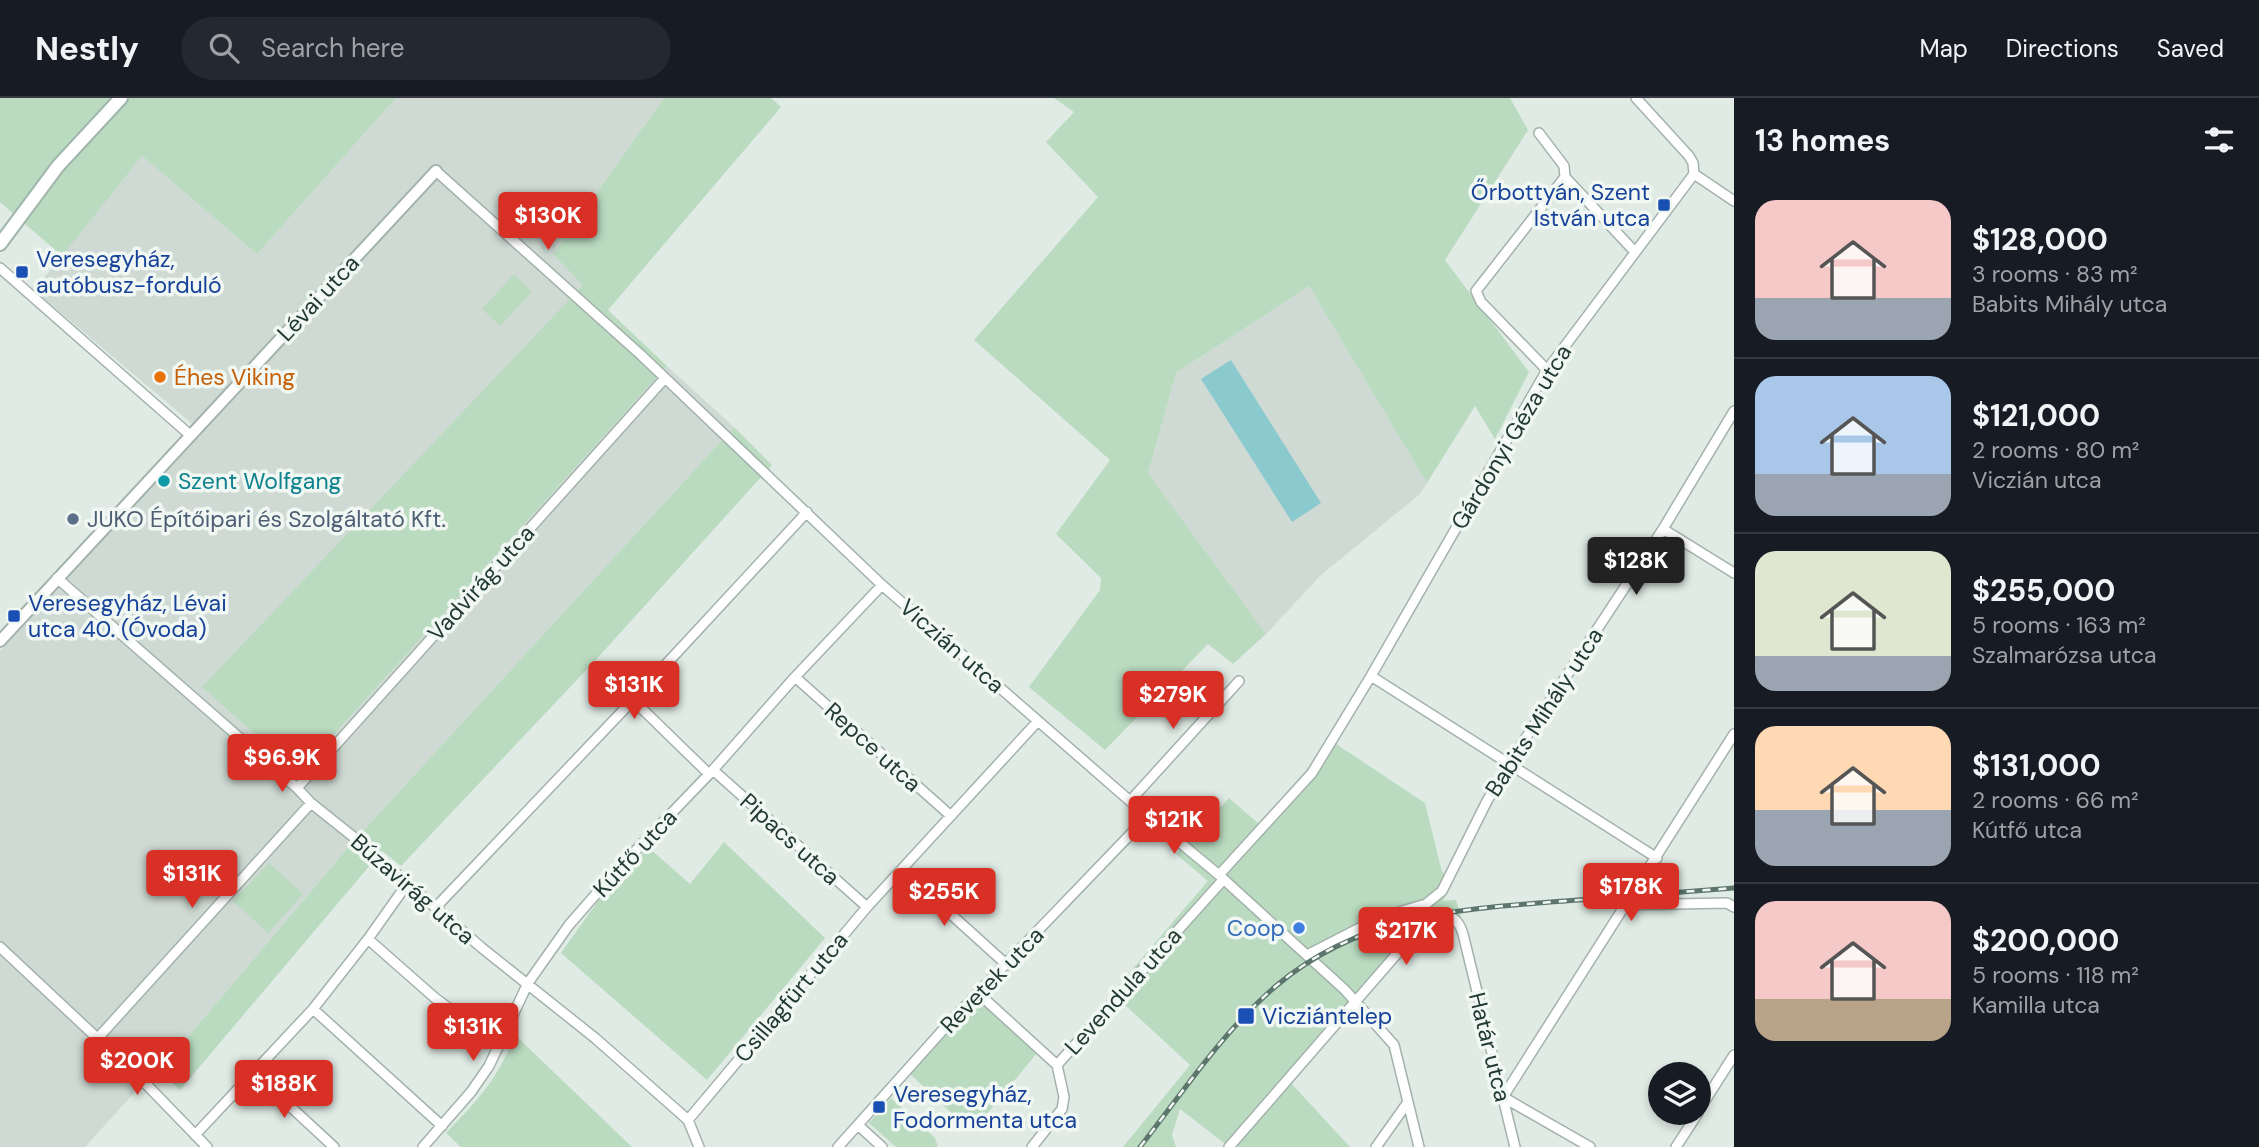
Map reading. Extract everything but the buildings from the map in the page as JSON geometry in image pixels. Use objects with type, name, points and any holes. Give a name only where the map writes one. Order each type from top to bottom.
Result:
[{"type":"main road","points":[[0,244],[58,166],[121,98]]},
{"type":"street","points":[[1636,98],[1689,156],[1694,174],[1734,201]]},
{"type":"street","points":[[1539,133],[1564,166],[1565,177],[1635,252]]},
{"type":"street","name":"Viczián utca","points":[[436,171],[665,378],[882,585],[1221,877],[1356,1001],[1394,1045],[1419,1147]]},
{"type":"street","name":"Lévai utca","points":[[0,641],[436,171]]},
{"type":"street","name":"Gárdonyi Géza utca","points":[[1221,877],[1312,773],[1371,676],[1546,370],[1694,174]]},
{"type":"street","points":[[1546,370],[1481,302],[1476,291],[1565,177]]},
{"type":"street","points":[[0,268],[190,435]]},
{"type":"street","name":"Vadvirág utca","points":[[298,788],[665,378]]},
{"type":"street","name":"Babits Mihály utca","points":[[1307,955],[1379,918],[1426,904],[1442,891],[1508,765],[1663,529],[1734,411]]},
{"type":"street","points":[[436,907],[807,512]]},
{"type":"street","points":[[1663,529],[1734,573]]},
{"type":"street","name":"Búzavirág utca","points":[[57,578],[298,788],[311,803],[482,948],[595,1038],[688,1120],[699,1147]]},
{"type":"street","name":"Kútfő utca","points":[[423,1147],[471,1092],[489,1066],[528,983],[569,925],[882,585]]},
{"type":"street","points":[[1371,676],[1657,858]]},
{"type":"street","name":"Repce utca","points":[[795,677],[951,816]]},
{"type":"street","points":[[1130,801],[1239,681]]},
{"type":"street","name":"Pipacs utca","points":[[633,700],[711,772],[867,907]]},
{"type":"street","name":"Csillagfürt utca","points":[[688,1120],[867,907],[1038,721]]},
{"type":"street","points":[[1590,1147],[1503,1097],[1734,734]]},
{"type":"street","points":[[97,1040],[311,803]]},
{"type":"street","name":"Revetek utca","points":[[838,1147],[950,1022],[1148,816]]},
{"type":"street","points":[[902,870],[1007,965]]},
{"type":"street","name":"Levendula utca","points":[[1032,1147],[1062,1109],[1064,1097],[1057,1065],[1221,877]]},
{"type":"street","points":[[195,1135],[313,1009],[407,884]]},
{"type":"street","points":[[1625,905],[1727,903],[1734,907]]},
{"type":"street","name":"Határ utca","points":[[1356,1001],[1429,920],[1453,917],[1460,924],[1463,934],[1515,1147]]},
{"type":"street","points":[[368,939],[435,998],[499,1045]]},
{"type":"street","points":[[0,947],[144,1082],[207,1147]]},
{"type":"street","points":[[978,993],[1057,1065]]},
{"type":"street","points":[[1229,1147],[1356,1001]]},
{"type":"street","points":[[313,1009],[442,1126]]},
{"type":"street","points":[[1711,1091],[1734,1055]]},
{"type":"street","points":[[253,1072],[334,1147]]},
{"type":"street","points":[[1376,1147],[1408,1102]]},
{"type":"street","points":[[858,1125],[882,1147]]},
{"type":"street","points":[[1676,1147],[1690,1125]]},
{"type":"shaded area","points":[[396,98],[664,98],[553,254],[584,285],[203,687],[299,773],[667,366],[734,427],[352,843],[159,1071],[144,1082],[85,1147],[0,1147],[0,651],[202,432],[34,290],[142,156],[257,254]]},
{"type":"shaded area","points":[[1309,286],[1427,483],[1420,494],[1321,575],[1266,634],[1148,473],[1176,373]]},
{"type":"green space","points":[[0,98],[396,98],[257,254],[142,156],[62,256],[0,202]]},
{"type":"green space","points":[[664,98],[771,98],[781,107],[608,310],[667,366],[299,773],[202,687],[583,285],[553,254]]},
{"type":"green space","points":[[1054,98],[1510,98],[1528,130],[1445,260],[1529,372],[1495,439],[1475,406],[1427,483],[1309,286],[1176,373],[1148,473],[1266,634],[1233,664],[1208,644],[1105,750],[1029,687],[1100,590],[1101,578],[1056,534],[1110,460],[974,340],[1098,197],[1046,142],[1074,112]]},
{"type":"green space","points":[[514,274],[532,292],[500,326],[482,309]]},
{"type":"green space","points":[[734,427],[772,465],[592,664],[401,866],[382,851],[180,1090],[159,1071],[352,843]]},
{"type":"green space","points":[[1327,738],[1425,803],[1442,872],[1454,878],[1443,901],[1456,900],[1462,921],[1426,929],[1289,1081],[1350,1147],[1229,1147],[1180,1109],[1172,1135],[1176,1147],[1123,1147],[1190,1065],[1112,993],[1208,881],[1176,854],[1229,798],[1259,824],[1308,768]]},
{"type":"green space","points":[[724,842],[825,938],[707,1080],[561,953],[598,901],[648,847],[690,884]]},
{"type":"green space","points":[[269,863],[303,894],[268,933],[233,901]]},
{"type":"green space","points":[[979,998],[1037,1053],[972,1132],[910,1074],[951,1025]]},
{"type":"green space","points":[[515,1035],[632,1147],[461,1147],[446,1133],[486,1088],[502,1064]]},
{"type":"green space","points":[[891,1098],[935,1138],[938,1147],[896,1147],[869,1123]]},
{"type":"water","points":[[1231,360],[1321,503],[1292,522],[1201,379]]},
{"type":"railway","points":[[1140,1147],[1238,1022],[1276,986],[1342,943],[1413,919],[1450,912],[1734,888]]},
{"type":"place","name":"Őrbottyán, Szent István utca","points":[[1664,205]]},
{"type":"place","name":"Veresegyház, autóbusz-forduló","points":[[22,272]]},
{"type":"place","name":"Éhes Viking","points":[[160,377]]},
{"type":"place","name":"Szent Wolfgang","points":[[164,481]]},
{"type":"place","name":"JUKO Építőipari és Szolgáltató Kft.","points":[[73,519]]},
{"type":"place","name":"Veresegyház, Lévai utca 40. (Óvoda)","points":[[14,616]]},
{"type":"place","name":"Coop","points":[[1299,928]]},
{"type":"place","name":"Vicziántelep","points":[[1246,1016]]},
{"type":"place","name":"Veresegyház, Fodormenta utca","points":[[879,1107]]}]
